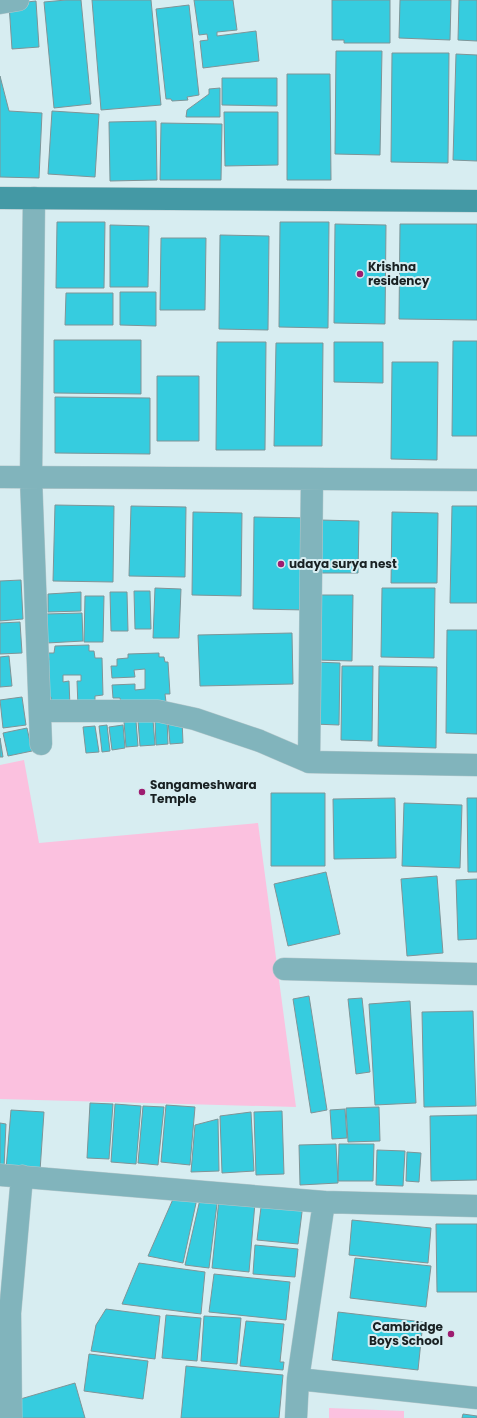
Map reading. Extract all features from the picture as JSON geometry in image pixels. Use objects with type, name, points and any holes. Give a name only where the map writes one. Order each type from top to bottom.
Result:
[{"type":"street","points":[[0,3],[18,0]]},
{"type":"street","points":[[0,198],[477,201]]},
{"type":"street","points":[[34,198],[31,478],[41,744]]},
{"type":"street","points":[[0,477],[477,480]]},
{"type":"street","points":[[309,762],[312,479]]},
{"type":"street","points":[[40,711],[158,711],[195,719],[260,742],[309,762],[477,765]]},
{"type":"street","points":[[284,969],[477,974]]},
{"type":"street","points":[[0,1175],[324,1202],[477,1206]]},
{"type":"street","points":[[11,1418],[10,1313],[22,1176]]},
{"type":"street","points":[[296,1418],[298,1379],[324,1202]]},
{"type":"street","points":[[298,1379],[477,1398]]},
{"type":"shaded area","points":[[24,760],[39,843],[258,823],[296,1107],[0,1099],[0,765]]},
{"type":"shaded area","points":[[329,1408],[404,1411],[404,1418],[329,1418]]},
{"type":"building","points":[[81,0],[91,104],[54,108],[44,2]]},
{"type":"building","points":[[92,0],[151,0],[161,105],[101,110]]},
{"type":"building","points":[[194,0],[233,0],[237,30],[217,32],[217,36],[256,31],[259,61],[203,68],[200,41],[208,40],[207,34],[199,35]]},
{"type":"building","points":[[332,0],[390,0],[390,43],[344,43],[344,40],[332,40]]},
{"type":"building","points":[[400,0],[451,0],[450,40],[399,38]]},
{"type":"building","points":[[459,0],[477,0],[477,41],[458,40]]},
{"type":"building","points":[[36,1],[39,47],[12,49],[9,4]]},
{"type":"building","points":[[189,5],[199,95],[187,97],[188,100],[172,101],[171,99],[166,99],[156,9]]},
{"type":"building","points":[[336,51],[382,51],[380,155],[335,154]]},
{"type":"building","points":[[392,53],[449,53],[448,163],[391,162]]},
{"type":"building","points":[[456,54],[477,55],[477,161],[453,160]]},
{"type":"building","points":[[287,74],[330,74],[331,180],[287,180]]},
{"type":"building","points":[[0,76],[9,111],[42,113],[39,178],[0,177]]},
{"type":"building","points":[[222,78],[277,78],[277,106],[222,105]]},
{"type":"building","points":[[220,88],[220,117],[186,117],[187,110],[209,94],[209,89]]},
{"type":"building","points":[[52,111],[99,114],[95,177],[48,174]]},
{"type":"building","points":[[224,112],[278,112],[278,165],[225,166]]},
{"type":"building","points":[[156,121],[157,180],[110,181],[109,122]]},
{"type":"building","points":[[161,123],[222,124],[221,180],[160,180]]},
{"type":"building","points":[[57,222],[105,222],[104,288],[56,288]]},
{"type":"building","points":[[280,222],[329,222],[328,328],[279,327]]},
{"type":"building","name":"Krishna residency","points":[[335,224],[386,225],[385,324],[334,323]]},
{"type":"building","points":[[400,224],[477,224],[477,320],[399,319]]},
{"type":"building","points":[[110,225],[149,226],[148,287],[110,287]]},
{"type":"building","points":[[220,235],[269,236],[268,330],[219,329]]},
{"type":"building","points":[[161,238],[206,238],[205,310],[160,310]]},
{"type":"building","points":[[120,292],[156,292],[156,326],[120,325]]},
{"type":"building","points":[[66,293],[113,293],[113,325],[65,325]]},
{"type":"building","points":[[54,340],[141,340],[141,394],[54,393]]},
{"type":"building","points":[[453,341],[477,341],[477,436],[452,436]]},
{"type":"building","points":[[217,342],[266,342],[265,450],[216,450]]},
{"type":"building","points":[[334,342],[383,342],[383,383],[334,382]]},
{"type":"building","points":[[276,343],[323,343],[322,446],[274,446]]},
{"type":"building","points":[[392,362],[438,362],[437,460],[391,459]]},
{"type":"building","points":[[157,376],[199,376],[199,441],[157,441]]},
{"type":"building","points":[[55,397],[150,398],[150,454],[55,453]]},
{"type":"building","points":[[55,505],[114,506],[113,582],[53,581]]},
{"type":"building","points":[[131,506],[186,507],[185,577],[129,576]]},
{"type":"building","points":[[452,506],[477,506],[477,603],[450,603]]},
{"type":"building","points":[[193,512],[242,513],[241,596],[192,595]]},
{"type":"building","points":[[392,512],[438,513],[437,583],[391,583]]},
{"type":"building","name":"udaya surya nest","points":[[254,517],[309,518],[307,610],[253,609]]},
{"type":"building","points":[[320,520],[359,521],[358,573],[319,573]]},
{"type":"building","points":[[21,580],[23,619],[0,621],[0,581]]},
{"type":"building","points":[[155,588],[181,589],[179,638],[153,638]]},
{"type":"building","points":[[382,588],[435,588],[434,658],[381,657]]},
{"type":"building","points":[[134,591],[150,591],[151,629],[135,629]]},
{"type":"building","points":[[81,592],[81,611],[48,612],[48,594]]},
{"type":"building","points":[[110,592],[127,592],[128,631],[111,631]]},
{"type":"building","points":[[317,595],[353,595],[352,661],[316,660]]},
{"type":"building","points":[[85,596],[104,596],[103,642],[84,642]]},
{"type":"building","points":[[82,613],[83,641],[47,643],[46,614]]},
{"type":"building","points":[[20,622],[22,653],[0,654],[0,623]]},
{"type":"building","points":[[447,630],[477,630],[477,734],[446,733]]},
{"type":"building","points":[[292,633],[293,684],[200,686],[198,635]]},
{"type":"building","points":[[89,645],[89,651],[94,651],[95,658],[102,658],[103,695],[95,696],[95,702],[78,707],[77,681],[81,681],[81,675],[63,675],[63,682],[69,681],[70,707],[51,708],[51,697],[46,697],[45,661],[49,660],[48,653],[54,653],[55,646]]},
{"type":"building","points":[[159,653],[159,657],[164,657],[165,662],[168,662],[170,694],[165,694],[166,702],[121,703],[120,698],[113,698],[112,685],[135,684],[135,690],[145,689],[145,669],[134,670],[135,677],[112,678],[111,666],[117,666],[117,659],[128,658],[128,654]]},
{"type":"building","points":[[9,656],[12,686],[0,687],[0,657]]},
{"type":"building","points":[[314,662],[340,663],[339,725],[313,724]]},
{"type":"building","points":[[342,666],[373,666],[372,741],[341,740]]},
{"type":"building","points":[[379,666],[437,667],[436,748],[378,746]]},
{"type":"building","points":[[22,697],[26,725],[3,728],[0,700]]},
{"type":"building","points":[[153,720],[155,745],[140,746],[138,721]]},
{"type":"building","points":[[155,720],[167,720],[168,744],[156,745]]},
{"type":"building","points":[[168,720],[182,720],[183,743],[170,744]]},
{"type":"building","points":[[136,721],[138,746],[126,747],[124,722]]},
{"type":"building","points":[[107,725],[110,751],[102,752],[99,726]]},
{"type":"building","points":[[123,725],[125,748],[112,750],[109,727]]},
{"type":"building","points":[[95,726],[99,752],[86,753],[83,727]]},
{"type":"building","points":[[27,728],[32,751],[8,756],[3,733]]},
{"type":"building","points":[[0,738],[3,757],[0,757]]},
{"type":"building","points":[[271,793],[325,793],[325,866],[271,866]]},
{"type":"building","points":[[395,798],[396,858],[334,859],[333,799]]},
{"type":"building","points":[[467,798],[477,798],[477,872],[468,872]]},
{"type":"building","points":[[404,803],[462,805],[460,868],[402,866]]},
{"type":"building","points":[[326,872],[340,934],[288,946],[274,884]]},
{"type":"building","points":[[437,876],[443,953],[407,956],[401,879]]},
{"type":"building","points":[[477,879],[477,939],[458,940],[456,880]]},
{"type":"building","points":[[309,996],[327,1110],[311,1113],[293,999]]},
{"type":"building","points":[[362,998],[370,1072],[356,1074],[348,999]]},
{"type":"building","points":[[410,1001],[416,1103],[375,1105],[369,1004]]},
{"type":"building","points":[[473,1011],[476,1106],[424,1107],[422,1012]]},
{"type":"building","points":[[90,1103],[113,1104],[109,1159],[87,1158]]},
{"type":"building","points":[[115,1104],[141,1106],[136,1164],[111,1162]]},
{"type":"building","points":[[166,1105],[195,1107],[190,1165],[161,1162]]},
{"type":"building","points":[[143,1106],[164,1107],[158,1165],[138,1163]]},
{"type":"building","points":[[379,1107],[380,1141],[348,1142],[346,1108]]},
{"type":"building","points":[[345,1109],[347,1138],[332,1139],[330,1110]]},
{"type":"building","points":[[11,1110],[44,1112],[40,1171],[6,1169]]},
{"type":"building","points":[[282,1111],[284,1174],[256,1175],[254,1112]]},
{"type":"building","points":[[251,1112],[254,1171],[222,1173],[220,1116]]},
{"type":"building","points":[[477,1115],[477,1180],[431,1181],[430,1116]]},
{"type":"building","points":[[218,1119],[219,1171],[191,1172],[195,1125]]},
{"type":"building","points":[[0,1123],[6,1124],[4,1168],[0,1167]]},
{"type":"building","points":[[336,1144],[338,1183],[300,1185],[299,1145]]},
{"type":"building","points":[[339,1144],[374,1144],[373,1181],[338,1181]]},
{"type":"building","points":[[377,1150],[405,1151],[403,1186],[376,1185]]},
{"type":"building","points":[[407,1152],[421,1153],[419,1182],[406,1181]]},
{"type":"building","points":[[177,1190],[198,1194],[183,1263],[148,1256]]},
{"type":"building","points":[[201,1195],[218,1196],[209,1268],[185,1265]]},
{"type":"building","points":[[219,1199],[255,1203],[249,1272],[212,1268]]},
{"type":"building","points":[[262,1199],[303,1204],[298,1244],[257,1240]]},
{"type":"building","points":[[352,1220],[431,1228],[428,1263],[349,1255]]},
{"type":"building","points":[[436,1224],[477,1224],[477,1292],[437,1292]]},
{"type":"building","points":[[255,1245],[298,1249],[295,1277],[253,1274]]},
{"type":"building","points":[[355,1258],[431,1266],[426,1307],[350,1298]]},
{"type":"building","points":[[139,1263],[205,1272],[201,1314],[122,1304]]},
{"type":"building","points":[[214,1274],[290,1282],[286,1320],[209,1312]]},
{"type":"building","points":[[106,1309],[160,1316],[155,1359],[91,1351],[96,1325]]},
{"type":"building","points":[[338,1312],[423,1322],[418,1370],[332,1360]]},
{"type":"building","points":[[166,1315],[201,1318],[197,1361],[162,1358]]},
{"type":"building","points":[[204,1316],[241,1318],[237,1364],[201,1361]]},
{"type":"building","points":[[246,1321],[284,1324],[280,1362],[284,1362],[283,1370],[240,1366]]},
{"type":"building","points":[[89,1354],[148,1361],[143,1399],[84,1391]]},
{"type":"building","points":[[186,1366],[283,1375],[279,1418],[181,1418]]},
{"type":"building","points":[[75,1383],[85,1418],[22,1418],[17,1400]]},
{"type":"building","points":[[463,1414],[477,1416],[477,1418],[462,1418]]},
{"type":"place","name":"Krishna residency","points":[[360,274]]},
{"type":"place","name":"udaya surya nest","points":[[281,564]]},
{"type":"place","name":"Sangameshwara Temple","points":[[142,792]]},
{"type":"place","name":"Cambridge Boys School","points":[[451,1334]]}]
